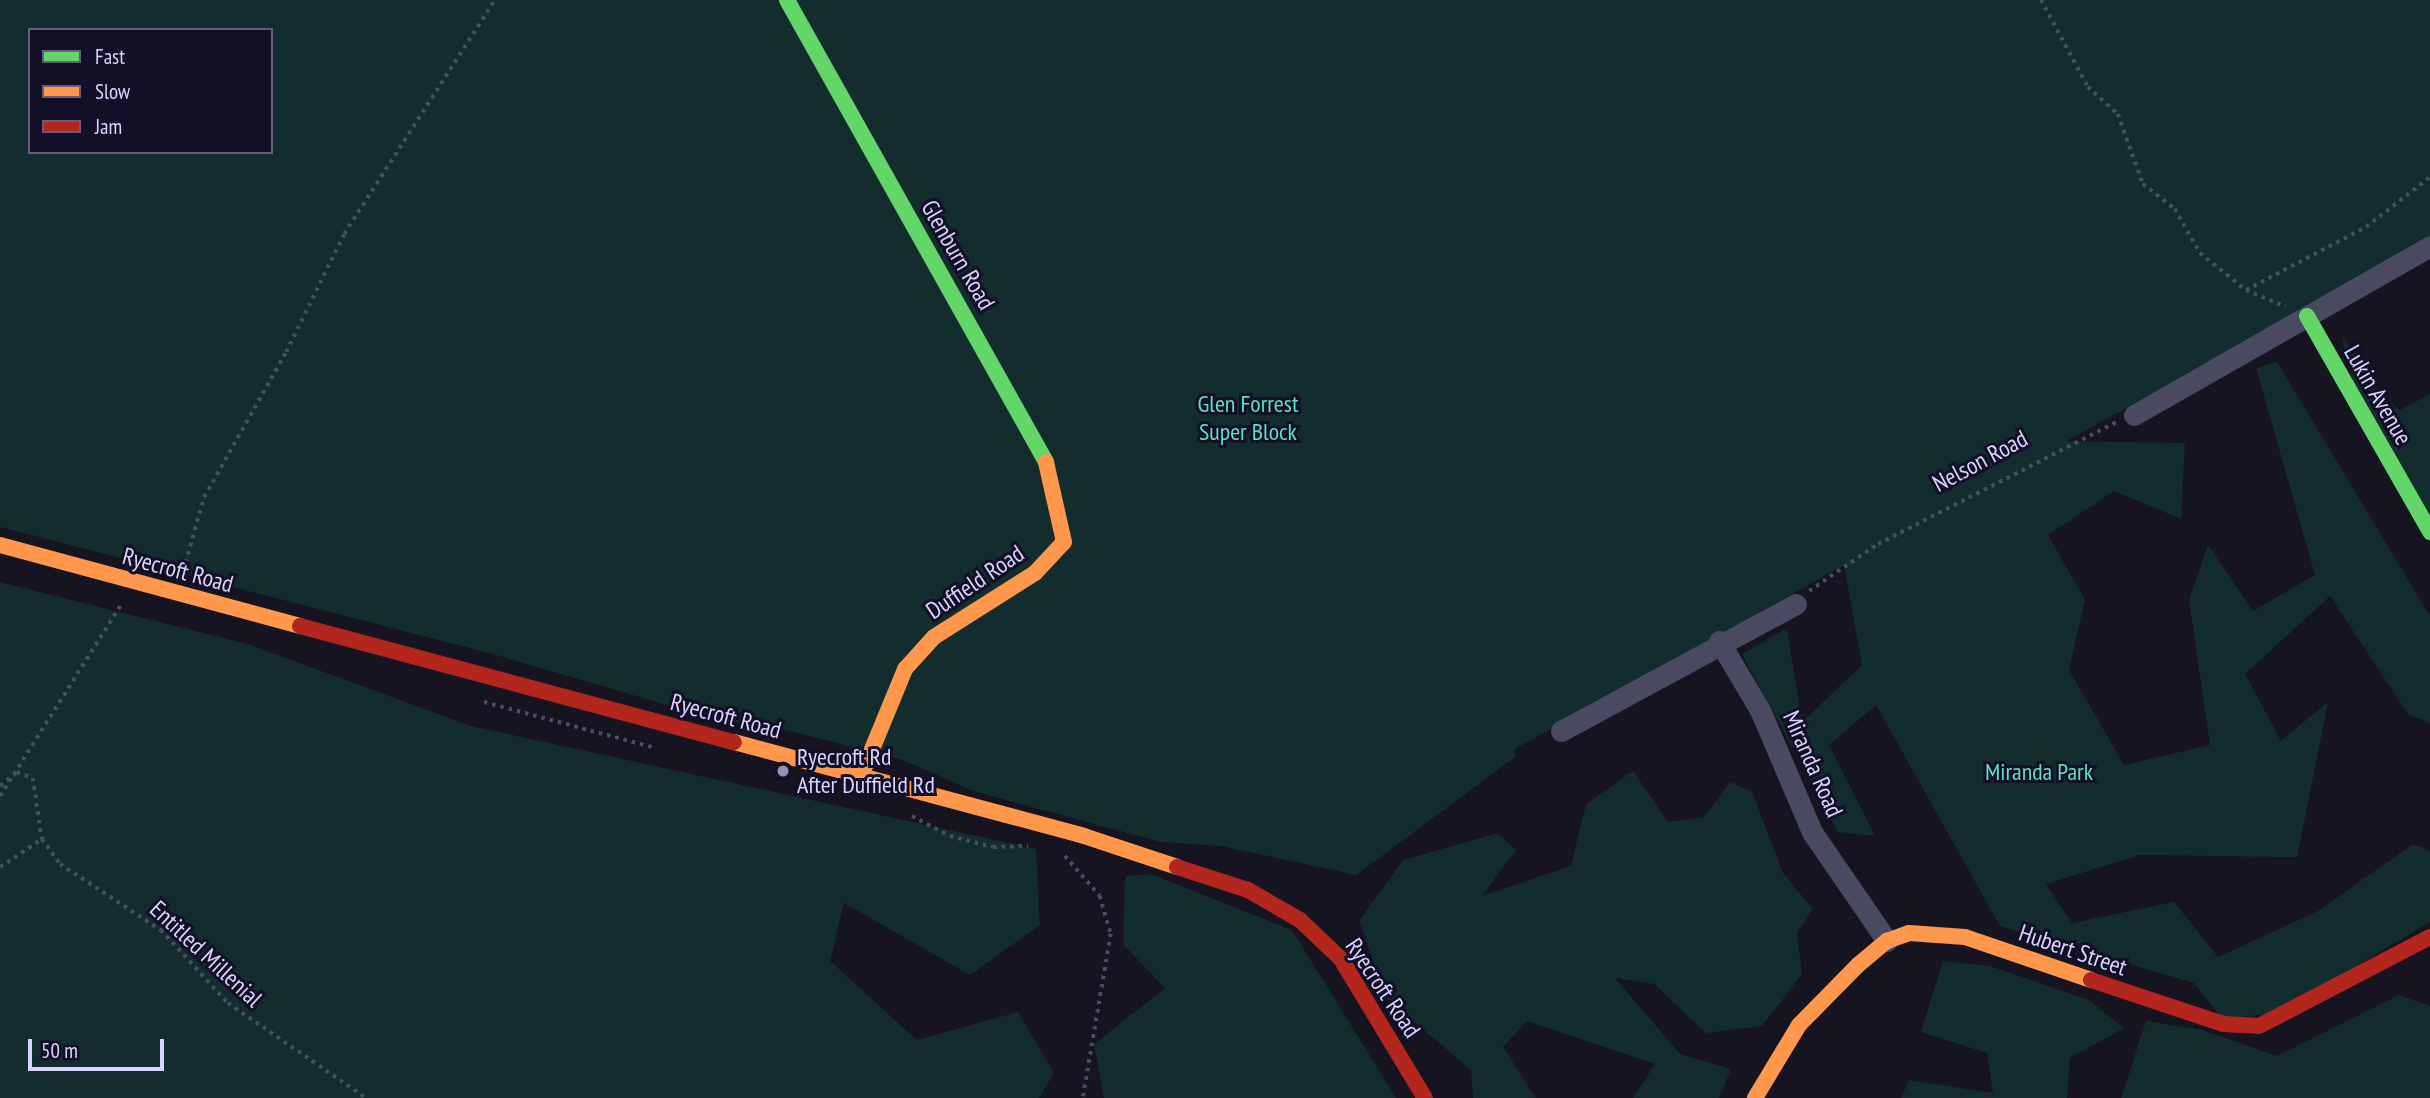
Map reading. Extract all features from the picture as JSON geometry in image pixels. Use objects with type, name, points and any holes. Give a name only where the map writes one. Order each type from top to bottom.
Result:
[{"type":"street","name":"Glenburn Road","points":[[787,0],[1044,452],[1064,542]]},
{"type":"street","points":[[2134,415],[2430,246]]},
{"type":"street","name":"Lukin Avenue","points":[[2307,316],[2430,532]]},
{"type":"street","name":"Duffield Road","points":[[861,776],[905,669],[934,637],[1035,573],[1064,542]]},
{"type":"street","name":"Ryecroft Road","points":[[0,545],[1084,835],[1248,890],[1279,908],[1341,959],[1425,1098]]},
{"type":"street","points":[[1561,731],[1719,641],[1796,604]]},
{"type":"street","name":"Miranda Road","points":[[1719,641],[1760,710],[1812,832],[1887,941]]},
{"type":"street","name":"Hubert Street","points":[[1755,1098],[1799,1025],[1887,941],[1931,930],[1965,937],[2223,1024],[2259,1026],[2430,937]]},
{"type":"path","points":[[177,593],[204,497],[286,352],[344,234],[495,0]]},
{"type":"path","points":[[2041,0],[2088,87],[2118,114],[2143,184],[2175,209],[2200,253],[2246,290],[2307,316]]},
{"type":"path","points":[[2246,290],[2366,227],[2430,177]]},
{"type":"path","name":"Nelson Road","points":[[1796,604],[1816,583],[1878,544],[2077,438],[2134,415]]},
{"type":"path","points":[[0,796],[123,601]]},
{"type":"path","points":[[0,786],[17,772]]},
{"type":"path","name":"Entitled Millenial","points":[[17,772],[33,778],[42,839],[60,864],[161,930],[228,1003],[366,1098]]},
{"type":"path","points":[[902,810],[950,836],[993,847],[1032,846]]},
{"type":"path","points":[[0,867],[42,839]]},
{"type":"path","points":[[1058,846],[1100,896],[1111,934],[1083,1098]]},
{"type":"green space","name":"Glen Forrest Super Block","points":[[0,0],[2430,0],[2430,239],[2067,441],[2185,443],[2181,519],[2114,491],[2048,535],[2085,600],[2069,670],[2124,765],[2210,745],[2189,600],[2208,545],[2253,611],[2315,575],[2256,368],[2277,362],[2430,616],[2430,723],[2408,714],[2330,596],[2245,674],[2281,741],[2328,702],[2297,857],[2140,855],[2046,884],[2072,923],[2174,902],[2218,957],[2318,911],[2413,844],[2430,851],[2430,922],[2279,1012],[2223,1020],[2194,983],[2000,926],[1876,705],[1829,745],[1875,836],[1838,832],[1742,654],[1787,628],[1802,722],[1862,665],[1844,565],[1515,749],[1515,757],[1356,875],[1221,846],[1161,842],[973,791],[903,760],[778,728],[759,732],[493,654],[0,527]]},
{"type":"green space","points":[[2341,333],[2378,392],[2400,410],[2430,394],[2430,535],[2357,398]]},
{"type":"green space","points":[[0,582],[248,644],[471,726],[1036,849],[1040,925],[970,975],[844,903],[830,961],[917,1040],[1018,1012],[1054,1073],[1039,1098],[0,1098]]},
{"type":"green space","points":[[1633,771],[1668,822],[1704,817],[1730,782],[1752,792],[1783,873],[1813,909],[1797,933],[1802,974],[1762,1026],[1706,1033],[1654,984],[1615,978],[1680,1054],[1731,1069],[1719,1098],[1633,1098],[1655,1064],[1527,1021],[1503,1047],[1536,1098],[1473,1098],[1471,1070],[1387,999],[1359,921],[1403,860],[1498,833],[1516,850],[1482,896],[1571,866],[1586,804]]},
{"type":"green space","points":[[1151,874],[1292,930],[1396,1098],[1104,1098],[1094,1044],[1165,988],[1123,944],[1125,876]]},
{"type":"green space","points":[[1943,961],[1990,966],[2089,1000],[2124,1028],[2070,1058],[2067,1098],[1901,1098],[1909,1080],[1993,1093],[1987,1053],[1921,1032]]},
{"type":"green space","points":[[2399,995],[2430,1006],[2430,1098],[2121,1098],[2146,1021],[2202,1030],[2277,1056]]},
{"type":"traffic: fast","points":[[787,0],[1046,462]]},
{"type":"traffic: fast","points":[[2307,316],[2430,532]]},
{"type":"traffic: slow","points":[[861,776],[905,669],[934,637],[1035,573],[1064,542],[1046,462]]},
{"type":"traffic: slow","points":[[0,545],[300,626]]},
{"type":"traffic: slow","points":[[734,742],[1084,836],[1177,867]]},
{"type":"traffic: slow","points":[[1755,1098],[1799,1025],[1858,965],[1887,941],[1909,933],[1965,937],[2091,980]]},
{"type":"traffic: jam","points":[[300,626],[734,742]]},
{"type":"traffic: jam","points":[[1177,867],[1248,890],[1300,920],[1341,959],[1425,1098]]},
{"type":"traffic: jam","points":[[2091,980],[2223,1024],[2259,1026],[2430,937]]},
{"type":"place","name":"Ryecroft Rd After Duffield Rd","points":[[783,771]]},
{"type":"park label","name":"Miranda Park","points":[[2039,772]]}]
